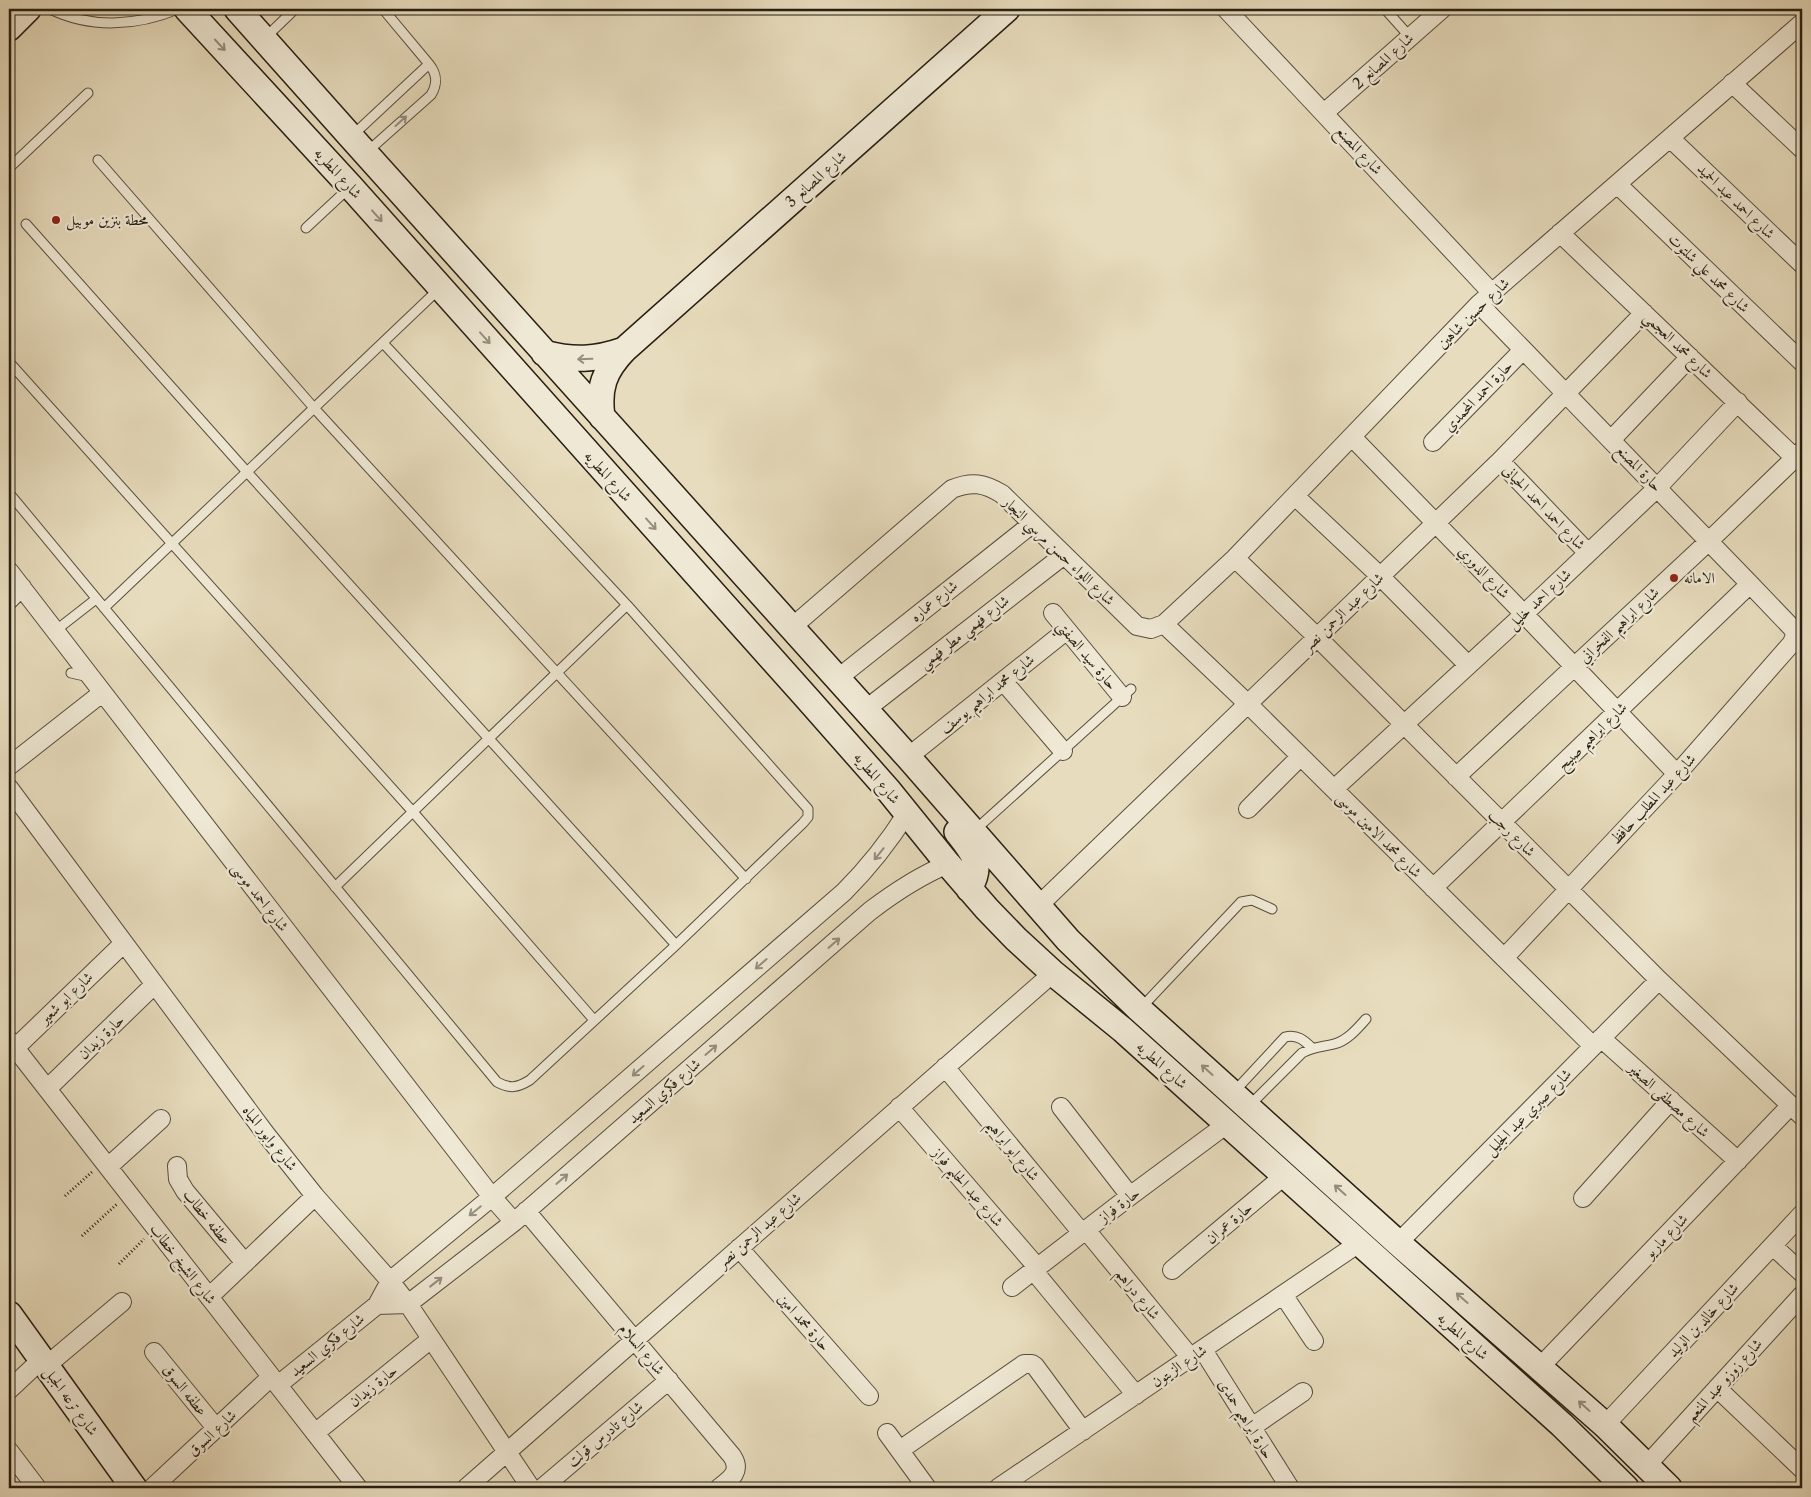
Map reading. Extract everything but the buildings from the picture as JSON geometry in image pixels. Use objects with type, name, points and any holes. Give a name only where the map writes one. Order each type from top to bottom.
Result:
[{"type":"main road","points":[[9,28],[28,9]]},
{"type":"main road","name":"شارع المطريه","points":[[187,9],[350,186],[806,696],[907,813],[969,889],[1005,928],[1052,973],[1123,1030],[1562,1425],[1626,1488]]},
{"type":"main road","name":"شارع المطريه","points":[[237,9],[908,757],[1068,940],[1139,1009],[1398,1243],[1605,1425],[1669,1488]]},
{"type":"main road","name":"شارع المصانع 3","points":[[602,417],[600,402],[606,373],[624,350],[1007,9]]},
{"type":"main road","name":"شارع المصانع 3","points":[[544,353],[560,358],[585,359],[624,350]]},
{"type":"main road","points":[[941,794],[940,806],[944,817],[975,857],[976,874],[969,889]]},
{"type":"main road","points":[[1005,928],[1012,914],[1024,903],[1035,904]]},
{"type":"main road","name":"شارع ترعه الجبل","points":[[9,1314],[134,1488]]},
{"type":"street","name":"شارع المصنع","points":[[1226,9],[1324,114],[1485,298]]},
{"type":"street","name":"شارع المصانع 2","points":[[1324,114],[1442,9]]},
{"type":"street","name":"شارع حسين شاهين","points":[[1164,624],[1235,558],[1485,298],[1802,23]]},
{"type":"street","points":[[1732,83],[1802,149]]},
{"type":"street","name":"شارع احمد عبد الحميد","points":[[1670,138],[1802,264]]},
{"type":"street","name":"شارع محمد علي شلتوت","points":[[1616,184],[1802,362]]},
{"type":"street","name":"شارع محمد العجمي","points":[[1560,232],[1738,402],[1799,454]]},
{"type":"street","name":"حارة المصنع","points":[[1485,298],[1524,350],[1793,629],[1795,636]]},
{"type":"street","name":"شارع عبد الرحمن نصر","points":[[1035,904],[1248,704],[1500,461],[1644,313]]},
{"type":"street","name":"حارة احمد المحمدي","points":[[1433,442],[1524,350]]},
{"type":"street","points":[[1611,440],[1690,357]]},
{"type":"street","name":"شارع احمد خليل","points":[[1334,789],[1524,614],[1657,488],[1738,402]]},
{"type":"street","name":"شارع الدوري","points":[[1352,437],[1677,774]]},
{"type":"street","name":"شارع ابراهيم الفخراني","points":[[1456,777],[1709,541],[1799,454]]},
{"type":"street","name":"شارع احمد احمد الحيانى","points":[[1500,461],[1588,553]]},
{"type":"street","name":"شارع اللواء حسن مرسي النجار","points":[[792,628],[952,489],[964,484],[977,484],[1002,494],[1137,626],[1151,629],[1164,624]]},
{"type":"street","points":[[1295,496],[1380,576],[1468,665]]},
{"type":"street","name":"شارع عماره","points":[[837,679],[1032,524]]},
{"type":"street","name":"شارع فهمي مطر فهمي","points":[[865,710],[1064,555]]},
{"type":"street","name":"شارع رجب","points":[[1235,558],[1317,637],[1659,980],[1797,1111]]},
{"type":"street","name":"شارع احمد موسى","points":[[9,571],[492,1197],[520,1216]]},
{"type":"street","name":"شارع ابراهيم صبيح","points":[[1433,888],[1750,584]]},
{"type":"street","points":[[9,600],[22,588]]},
{"type":"street","name":"حارة سيد الصفتي","points":[[1052,613],[1126,693]]},
{"type":"street","name":"شارع محمد الامين موسى","points":[[1164,624],[1248,704],[1504,958],[1597,1042]]},
{"type":"street","name":"شارع محمد ابراهيم يوسف","points":[[908,757],[1067,630]]},
{"type":"street","name":"شارع عبد المطلب حافظ","points":[[1504,958],[1677,774],[1792,643],[1795,636]]},
{"type":"street","points":[[1004,681],[1063,751]]},
{"type":"street","points":[[9,766],[102,693]]},
{"type":"street","points":[[1248,809],[1300,756]]},
{"type":"street","name":"شارع وابور المياه","points":[[9,788],[265,1132],[315,1196],[408,1304],[531,1488]]},
{"type":"street","name":"شارع فكري السعيد","points":[[274,1381],[377,1305],[390,1281],[492,1197],[844,892],[879,854],[907,813]]},
{"type":"street","name":"شارع فكري السعيد","points":[[377,1305],[408,1304],[520,1216],[870,911],[895,891],[923,875],[948,864]]},
{"type":"street","name":"شارع ابو شعير","points":[[11,1047],[124,943]]},
{"type":"street","name":"شارع عبد الرحمن نصر","points":[[466,1488],[1052,973]]},
{"type":"street","name":"شارع صبري عبد الجليل","points":[[1398,1243],[1659,980]]},
{"type":"street","name":"حارة زيدان","points":[[47,1090],[154,985]]},
{"type":"street","name":"شارع مصطفى الصغير","points":[[1597,1042],[1671,1100],[1738,1161]]},
{"type":"street","name":"شارع الشيخ خطاب","points":[[11,1047],[156,1228],[358,1488]]},
{"type":"street","name":"شارع ابو ابراهيم","points":[[945,1067],[1084,1231]]},
{"type":"street","points":[[1583,1198],[1671,1100]]},
{"type":"street","name":"شارع عبد الحليم فواز","points":[[899,1107],[1035,1269],[1136,1396]]},
{"type":"street","points":[[1060,1107],[1130,1196]]},
{"type":"street","name":"شارع ماريو","points":[[1540,1367],[1738,1161],[1797,1111]]},
{"type":"street","points":[[106,1165],[161,1119]]},
{"type":"street","name":"حارة فواز","points":[[1012,1287],[1227,1124]]},
{"type":"street","name":"عطفه خطاب","points":[[177,1166],[178,1179],[185,1191],[245,1263]]},
{"type":"street","name":"حارة عمران","points":[[1172,1270],[1285,1176]]},
{"type":"street","points":[[209,1297],[315,1196]]},
{"type":"street","name":"شارع خالد بن الوليد","points":[[1605,1425],[1802,1214]]},
{"type":"street","name":"شارع السلام","points":[[520,1216],[635,1340],[736,1461],[737,1468],[735,1474],[720,1488]]},
{"type":"street","name":"شارع دراهم","points":[[1084,1231],[1197,1354]]},
{"type":"street","name":"شارع الزيتون","points":[[1009,1485],[1082,1431],[1284,1296],[1359,1243]]},
{"type":"street","points":[[1773,1246],[1802,1274]]},
{"type":"street","name":"حارة محمد امين","points":[[739,1248],[870,1396]]},
{"type":"street","name":"شارع زوزو عبد المنعم","points":[[1647,1465],[1802,1295]]},
{"type":"street","points":[[1284,1296],[1314,1341]]},
{"type":"street","points":[[9,1390],[122,1302]]},
{"type":"street","name":"حارة زيدان","points":[[315,1433],[431,1339]]},
{"type":"street","name":"عطفه السوق","points":[[154,1352],[216,1428]]},
{"type":"street","name":"حارة ابراهيم حمدى","points":[[1197,1354],[1252,1427],[1290,1488]]},
{"type":"street","points":[[900,1450],[1028,1363],[1035,1366],[1082,1431]]},
{"type":"street","name":"شارع تادرس قولت","points":[[542,1488],[669,1380]]},
{"type":"street","name":"شارع السوق","points":[[152,1488],[216,1428],[274,1381]]},
{"type":"street","points":[[1717,1388],[1802,1469]]},
{"type":"street","points":[[1252,1427],[1303,1392]]},
{"type":"street","points":[[887,1432],[927,1488]]},
{"type":"street","points":[[9,1451],[38,1488]]},
{"type":"lane","points":[[50,9],[84,20],[109,23],[135,22],[178,9]]},
{"type":"lane","points":[[264,39],[296,9]]},
{"type":"lane","points":[[358,146],[431,94],[435,87],[434,70],[383,9]]},
{"type":"lane","points":[[1385,9],[1410,37]]},
{"type":"lane","points":[[358,146],[429,64]]},
{"type":"lane","points":[[9,168],[88,93]]},
{"type":"lane","points":[[98,160],[314,408],[746,879]]},
{"type":"lane","points":[[306,228],[350,186]]},
{"type":"lane","points":[[26,224],[247,472],[676,945]]},
{"type":"lane","points":[[104,608],[440,288]]},
{"type":"lane","points":[[9,493],[497,1082],[508,1087],[520,1087],[530,1080],[746,879],[804,823],[808,817],[808,809],[627,604],[383,343]]},
{"type":"lane","points":[[9,362],[413,812],[594,1020]]},
{"type":"lane","points":[[55,631],[96,599]]},
{"type":"lane","points":[[336,887],[627,604]]},
{"type":"lane","points":[[71,673],[90,676]]},
{"type":"lane","points":[[974,831],[1126,693]]},
{"type":"lane","points":[[1139,1009],[1241,902],[1252,900],[1272,909]]},
{"type":"lane","points":[[1240,1100],[1302,1052],[1334,1044],[1346,1038],[1366,1020]]},
{"type":"lane","points":[[1240,1100],[1285,1037],[1291,1035],[1298,1037],[1312,1048]]},
{"type":"path","points":[[66,1196],[106,1165]]},
{"type":"path","points":[[82,1236],[128,1193]]},
{"type":"path","points":[[119,1264],[156,1228]]},
{"type":"place","name":"محطة بنزين موبيل","points":[[56,220]]},
{"type":"place","name":"الامانه","points":[[1674,578]]}]
